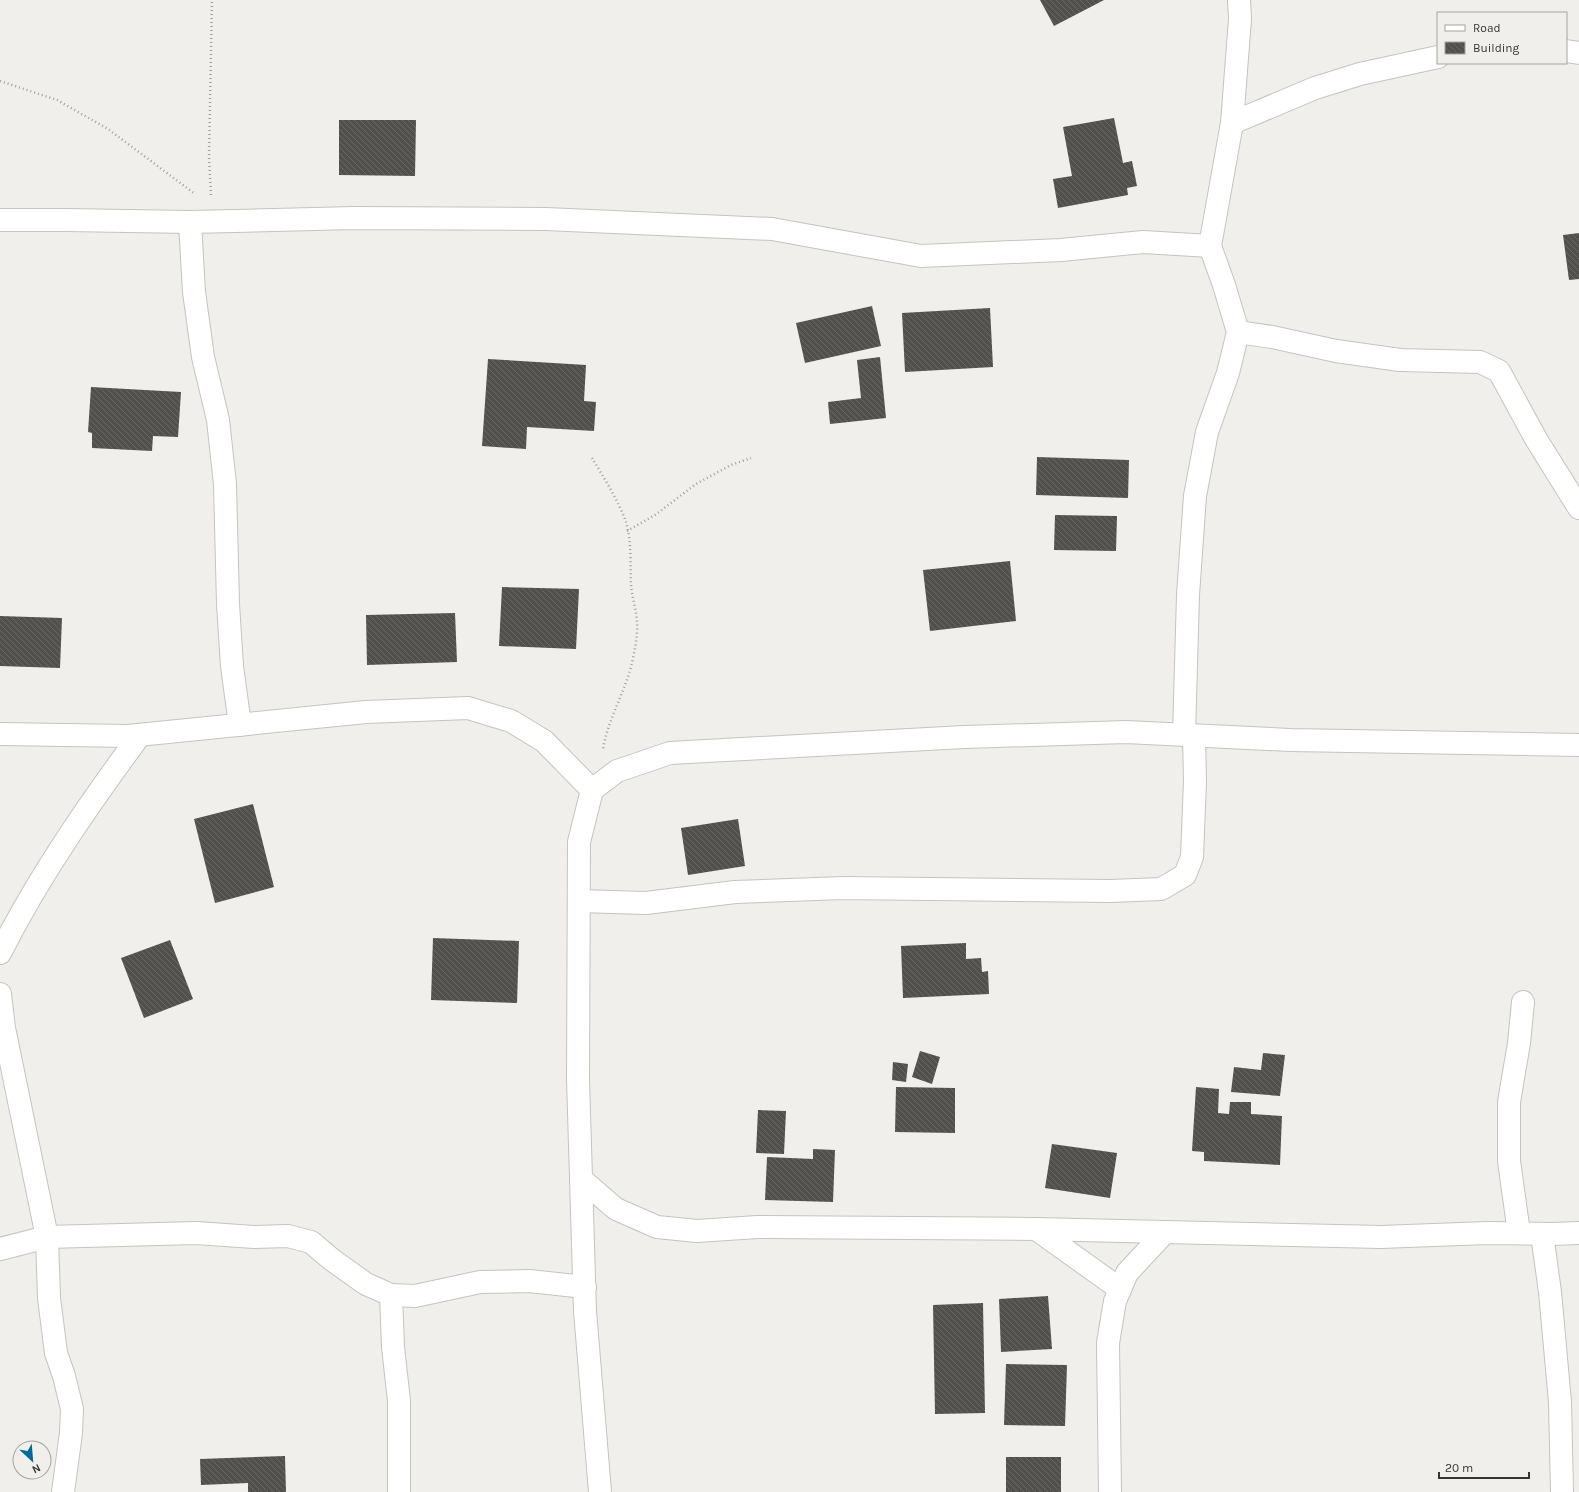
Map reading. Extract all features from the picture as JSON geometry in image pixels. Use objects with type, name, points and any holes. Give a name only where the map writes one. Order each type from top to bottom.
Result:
[{"type":"street","points":[[579,901],[646,903],[735,892],[843,888],[1161,889],[1185,875],[1192,857],[1195,781],[1189,735],[1188,595],[1194,496],[1207,432],[1228,373],[1238,332],[1224,285],[1210,246],[1232,123],[1240,19],[1239,0]]},
{"type":"street","points":[[1567,51],[1579,53]]},
{"type":"street","points":[[1232,123],[1315,88],[1360,74],[1437,56]]},
{"type":"street","points":[[0,220],[190,222],[220,215],[354,218],[546,219],[772,228],[921,256],[1061,250],[1143,242],[1210,246]]},
{"type":"street","points":[[190,222],[194,292],[203,357],[218,420],[225,484],[231,659],[240,724]]},
{"type":"street","points":[[1238,332],[1272,337],[1336,351],[1400,360],[1480,362],[1499,371],[1536,439],[1579,508]]},
{"type":"street","points":[[0,734],[128,736],[366,712],[468,708],[511,721],[544,741],[597,787]]},
{"type":"street","points":[[600,1492],[584,1287],[578,1079],[579,842],[597,787],[617,771],[670,753],[964,736],[1126,732],[1290,740],[1578,746]]},
{"type":"street","points":[[0,952],[16,921],[90,802],[140,735]]},
{"type":"street","points":[[0,994],[7,1042],[47,1238],[49,1298],[56,1353],[64,1376],[72,1409],[71,1433],[62,1492]]},
{"type":"street","points":[[1519,1233],[1509,1161],[1509,1102],[1519,1043],[1523,1002]]},
{"type":"street","points":[[581,1179],[616,1209],[657,1227],[697,1231],[757,1227],[1036,1229],[1381,1237],[1487,1232],[1542,1234],[1579,1233]]},
{"type":"street","points":[[1036,1229],[1120,1289]]},
{"type":"street","points":[[1110,1492],[1108,1343],[1115,1301],[1127,1273],[1165,1232]]},
{"type":"street","points":[[0,1249],[47,1238],[196,1233],[288,1236],[310,1242],[330,1259],[366,1284],[391,1295],[415,1296],[480,1282],[529,1281],[584,1287]]},
{"type":"street","points":[[1542,1234],[1550,1292],[1560,1402],[1562,1492]]},
{"type":"street","points":[[391,1295],[393,1347],[399,1400],[399,1492]]},
{"type":"path","points":[[212,0],[209,157],[220,215]]},
{"type":"path","points":[[0,81],[57,100],[108,129],[220,215]]},
{"type":"path","points":[[592,458],[610,489],[626,522],[630,543],[632,599],[637,620],[637,636],[632,662],[626,686],[605,740],[597,787]]},
{"type":"path","points":[[627,531],[656,514],[696,484],[731,466],[751,458]]},
{"type":"building","points":[[1040,0],[1104,0],[1054,26]]},
{"type":"building","points":[[1114,118],[1123,163],[1132,161],[1137,186],[1127,188],[1128,195],[1058,208],[1053,179],[1072,176],[1063,127]]},
{"type":"building","points":[[339,120],[416,120],[415,176],[339,175]]},
{"type":"building","points":[[1579,233],[1579,279],[1569,280],[1563,235]]},
{"type":"building","points":[[872,306],[881,346],[805,363],[796,323]]},
{"type":"building","points":[[990,308],[993,367],[905,372],[902,313]]},
{"type":"building","points":[[880,357],[886,418],[830,424],[828,402],[861,398],[857,360]]},
{"type":"building","points":[[488,359],[586,365],[584,401],[596,402],[594,431],[527,427],[526,449],[482,446]]},
{"type":"building","points":[[91,387],[181,392],[178,437],[153,436],[152,451],[92,448],[92,433],[88,432]]},
{"type":"building","points":[[1037,457],[1129,460],[1128,498],[1036,495]]},
{"type":"building","points":[[1055,515],[1117,516],[1116,551],[1054,550]]},
{"type":"building","points":[[1010,561],[1016,621],[930,631],[923,570]]},
{"type":"building","points":[[502,587],[579,589],[576,649],[499,646]]},
{"type":"building","points":[[455,613],[457,662],[367,665],[366,615]]},
{"type":"building","points":[[0,616],[62,618],[60,668],[0,666]]},
{"type":"building","points":[[253,804],[274,887],[215,903],[194,819]]},
{"type":"building","points":[[738,819],[745,866],[688,875],[681,828]]},
{"type":"building","points":[[433,938],[519,941],[517,1003],[431,1000]]},
{"type":"building","points":[[170,940],[193,999],[144,1018],[121,958]]},
{"type":"building","points":[[966,943],[966,959],[981,958],[982,972],[988,971],[989,994],[903,998],[901,946]]},
{"type":"building","points":[[920,1051],[940,1057],[932,1084],[912,1077]]},
{"type":"building","points":[[1263,1053],[1285,1055],[1280,1096],[1231,1092],[1234,1067],[1261,1070]]},
{"type":"building","points":[[893,1062],[908,1064],[906,1082],[892,1080]]},
{"type":"building","points":[[896,1087],[955,1088],[955,1133],[895,1132]]},
{"type":"building","points":[[1196,1087],[1219,1089],[1218,1113],[1229,1114],[1230,1102],[1251,1102],[1251,1114],[1282,1116],[1280,1165],[1204,1161],[1204,1152],[1192,1151]]},
{"type":"building","points":[[758,1110],[786,1111],[784,1154],[756,1153]]},
{"type":"building","points":[[1052,1144],[1117,1153],[1110,1198],[1045,1188]]},
{"type":"building","points":[[813,1149],[835,1150],[833,1202],[765,1200],[767,1157],[813,1159]]},
{"type":"building","points":[[1048,1296],[1052,1349],[1001,1352],[999,1299]]},
{"type":"building","points":[[983,1303],[985,1413],[935,1414],[933,1305]]},
{"type":"building","points":[[1006,1364],[1067,1365],[1065,1426],[1004,1425]]},
{"type":"building","points":[[285,1456],[286,1492],[248,1492],[248,1483],[201,1485],[200,1459]]},
{"type":"building","points":[[1006,1457],[1061,1457],[1061,1492],[1006,1492]]}]
